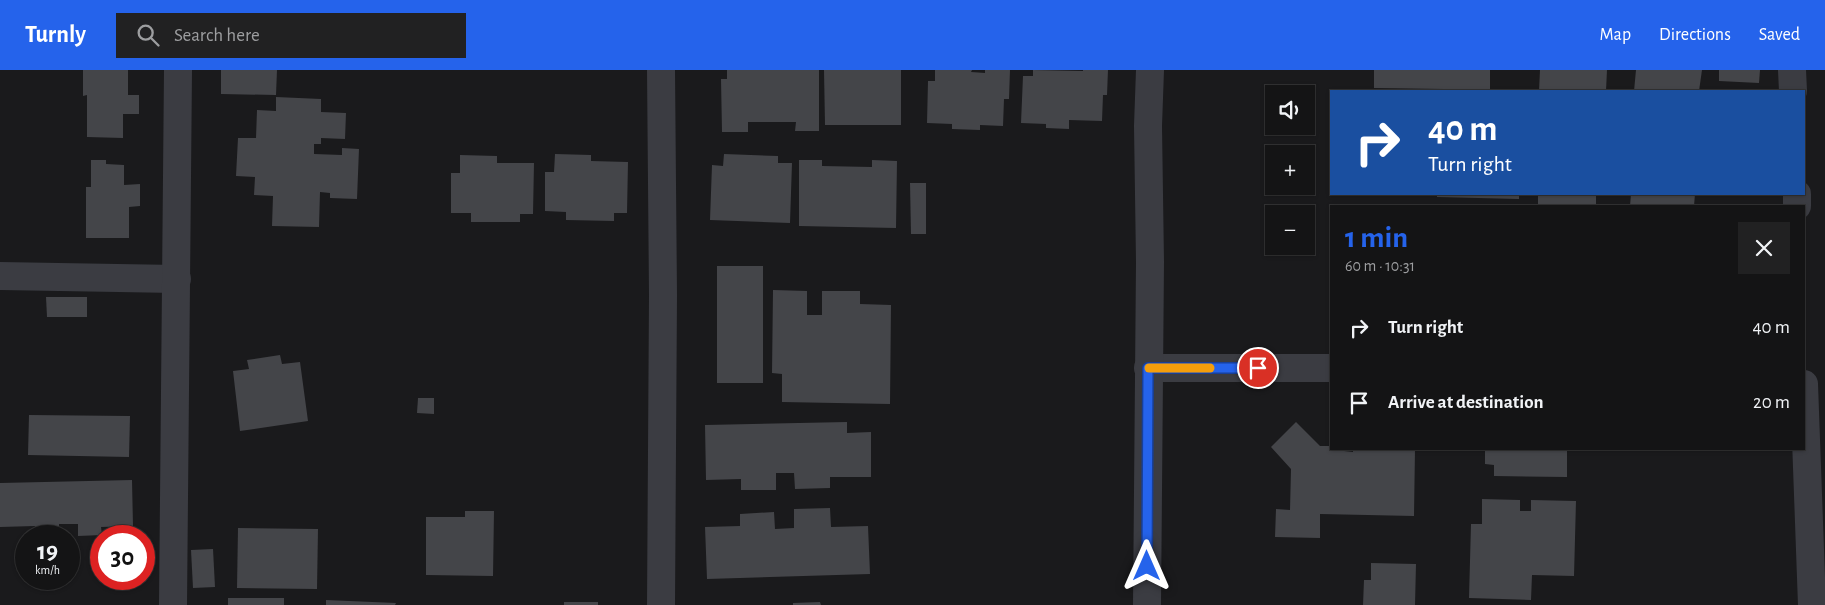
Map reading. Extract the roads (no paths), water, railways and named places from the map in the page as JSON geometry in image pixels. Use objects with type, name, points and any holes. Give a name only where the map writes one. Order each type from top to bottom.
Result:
[{"type":"street","points":[[173,605],[178,70]]},
{"type":"street","points":[[661,605],[662,70]]},
{"type":"street","points":[[1147,605],[1150,262],[1148,126],[1150,70]]},
{"type":"street","points":[[1792,70],[1793,90]]},
{"type":"street","points":[[0,276],[177,279]]},
{"type":"street","points":[[1148,368],[1330,368]]},
{"type":"street","points":[[1805,412],[1812,605]]}]
